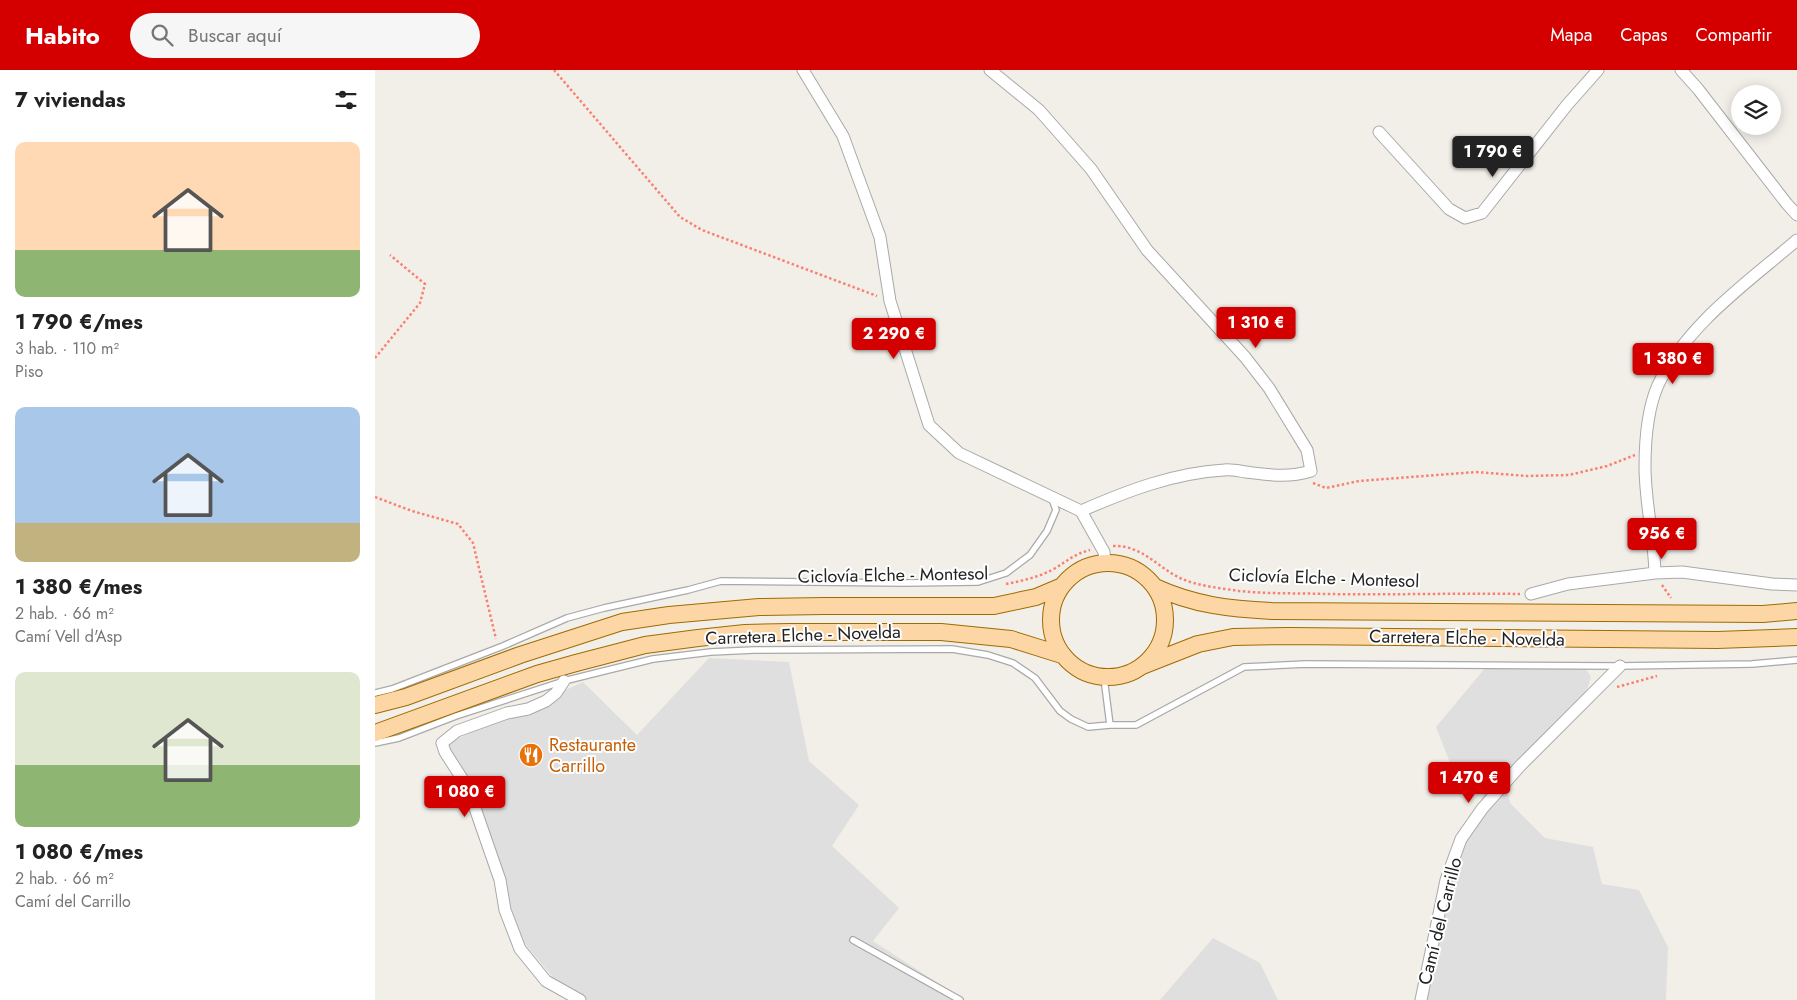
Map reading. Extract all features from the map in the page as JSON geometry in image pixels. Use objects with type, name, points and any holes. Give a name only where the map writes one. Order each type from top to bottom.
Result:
[{"type":"main road","points":[[1103,555],[1116,563],[1135,569],[1155,587],[1165,609],[1164,634],[1151,658],[1142,666],[1124,675],[1105,678],[1077,669],[1063,655],[1052,634],[1052,606],[1062,586],[1081,569],[1103,555]]},
{"type":"main road","name":"Carretera Elche - Novelda","points":[[375,705],[406,697],[520,655],[622,622],[669,615],[759,607],[994,606],[1036,597],[1062,586]]},
{"type":"main road","name":"Carretera Elche - Novelda","points":[[1155,587],[1179,598],[1205,604],[1232,609],[1272,611],[1763,614],[1797,611]]},
{"type":"main road","name":"Carretera Elche - Novelda","points":[[375,733],[432,714],[537,674],[638,647],[698,638],[745,633],[941,632],[1011,639],[1063,655]]},
{"type":"main road","name":"Carretera Elche - Novelda","points":[[1142,666],[1198,644],[1233,637],[1717,640],[1797,637]]},
{"type":"street","points":[[803,70],[843,136],[880,237],[890,301],[929,426],[959,453],[1081,510],[1103,555]]},
{"type":"street","points":[[990,70],[1039,110],[1091,169],[1147,250],[1245,357],[1269,388],[1307,450],[1311,471],[1295,476],[1265,475],[1226,470],[1183,474],[1129,490],[1081,510]]},
{"type":"street","points":[[1379,132],[1449,209],[1465,218],[1482,213],[1567,105],[1598,70]]},
{"type":"street","points":[[1681,70],[1797,215]]},
{"type":"street","points":[[1655,573],[1645,469],[1645,450],[1649,416],[1658,386],[1672,360],[1722,304],[1797,240]]},
{"type":"street","points":[[1531,594],[1568,584],[1655,573],[1682,572],[1772,584],[1797,585]]},
{"type":"street","name":"Camí del Carrillo","points":[[1421,1000],[1446,880],[1461,839],[1482,809],[1520,766],[1620,666]]},
{"type":"street","points":[[564,681],[556,693],[546,701],[528,709],[507,713],[457,731],[443,743],[445,752],[468,788],[500,880],[505,910],[520,949],[547,981],[580,1000]]},
{"type":"lane","points":[[375,693],[498,648],[567,618],[721,581],[978,582],[1006,574],[1030,555],[1047,532],[1056,510],[1051,497]]},
{"type":"lane","points":[[375,744],[399,738],[456,716],[564,681],[653,659],[711,652],[754,650],[952,650],[988,655],[1013,663],[1035,678],[1060,711],[1088,727],[1136,725],[1244,667],[1306,664],[1620,666],[1752,664],[1797,660]]},
{"type":"lane","points":[[1105,678],[1109,725]]},
{"type":"lane","points":[[853,940],[960,1000]]},
{"type":"path","points":[[554,70],[680,217],[702,230],[890,301]]},
{"type":"path","points":[[375,358],[419,303],[425,284],[390,255]]},
{"type":"path","points":[[1306,472],[1311,483],[1326,488],[1359,481],[1433,474],[1476,472],[1527,476],[1569,475],[1607,466],[1645,450]]},
{"type":"path","points":[[375,497],[412,511],[458,524],[473,543],[498,648]]},
{"type":"path","name":"Ciclovía Elche - Montesol","points":[[1004,584],[1032,578],[1051,571],[1070,557],[1082,552],[1103,555],[1117,546],[1135,550],[1150,557],[1167,571],[1182,579],[1240,591],[1395,595],[1531,594]]},
{"type":"path","points":[[495,638],[503,636]]},
{"type":"path","points":[[1592,694],[1664,674]]},
{"type":"shaded area","points":[[709,658],[789,662],[809,761],[859,805],[832,846],[899,908],[873,941],[964,1000],[584,1000],[562,988],[515,932],[472,806],[439,747],[583,682],[637,735]]},
{"type":"shaded area","points":[[1486,667],[1586,669],[1591,677],[1582,705],[1506,786],[1510,803],[1545,838],[1593,847],[1602,884],[1639,890],[1668,947],[1666,1000],[1418,1000],[1454,848],[1487,789],[1452,768],[1436,727]]},
{"type":"shaded area","points":[[1213,938],[1260,963],[1278,1000],[1160,1000]]},
{"type":"place","name":"Restaurante Carrillo","points":[[531,755]]}]
